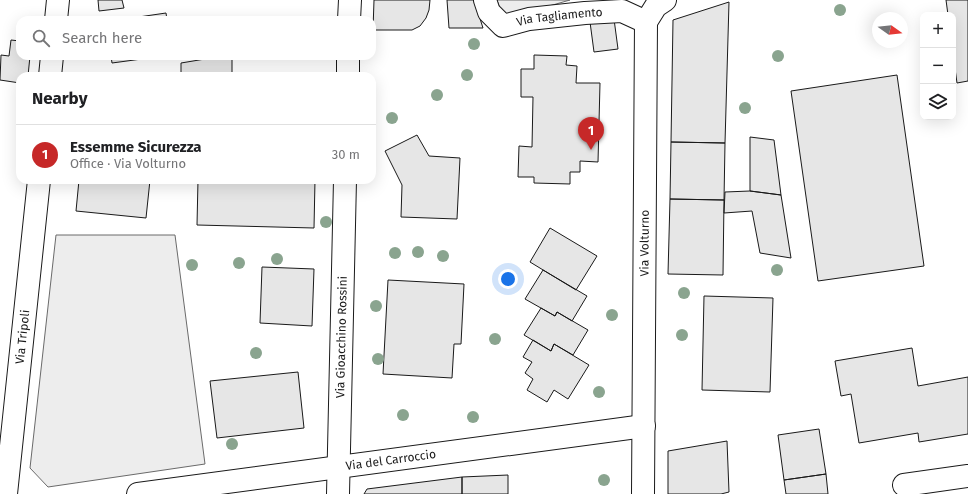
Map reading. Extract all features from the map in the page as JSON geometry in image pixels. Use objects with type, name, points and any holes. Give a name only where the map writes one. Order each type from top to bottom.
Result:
[{"type":"street","points":[[56,16],[58,0]]},
{"type":"street","points":[[349,16],[350,0]]},
{"type":"street","name":"Via Tagliamento","points":[[485,0],[489,12],[503,26],[530,19],[585,13],[622,12],[646,22]]},
{"type":"street","points":[[646,22],[656,6],[665,0]]},
{"type":"street","name":"Via Volturno","points":[[643,494],[646,22]]},
{"type":"street","points":[[50,72],[52,60]]},
{"type":"street","points":[[348,60],[348,72]]},
{"type":"street","name":"Via Tripoli","points":[[6,494],[39,184]]},
{"type":"street","name":"Via Gioacchino Rossini","points":[[338,494],[346,184]]},
{"type":"street","name":"Via del Carroccio","points":[[138,494],[644,426]]},
{"type":"street","points":[[904,485],[968,476]]},
{"type":"shaded area","points":[[497,0],[570,0],[504,19]]},
{"type":"shaded area","points":[[56,235],[175,235],[205,464],[48,487],[30,468]]},
{"type":"building","points":[[98,0],[122,0],[124,8],[99,11]]},
{"type":"building","points":[[374,0],[430,0],[426,18],[420,26],[412,30],[376,30],[376,16],[373,16]]},
{"type":"building","points":[[447,0],[474,0],[483,28],[449,28]]},
{"type":"building","points":[[946,0],[968,0],[968,81],[957,83],[956,12],[948,12]]},
{"type":"building","points":[[729,2],[725,143],[671,142],[673,20]]},
{"type":"building","points":[[166,13],[166,16],[145,16]]},
{"type":"building","points":[[614,19],[618,49],[594,52],[590,22]]},
{"type":"building","points":[[11,40],[16,41],[16,60],[30,60],[28,72],[16,72],[16,82],[0,80],[1,55],[9,56]]},
{"type":"building","points":[[534,55],[567,56],[566,65],[577,66],[576,83],[600,83],[598,162],[580,161],[580,172],[570,172],[570,184],[534,183],[534,177],[518,177],[519,146],[532,147],[533,97],[521,97],[521,69],[534,69]]},
{"type":"building","points":[[112,60],[134,60],[112,63]]},
{"type":"building","points":[[199,60],[232,60],[232,72],[181,72],[181,63]]},
{"type":"building","points":[[897,75],[924,266],[818,281],[791,91]]},
{"type":"building","points":[[417,135],[429,156],[460,158],[457,219],[401,217],[402,185],[385,151]]},
{"type":"building","points":[[750,137],[774,140],[781,195],[750,191]]},
{"type":"building","points":[[671,142],[725,143],[724,200],[670,199]]},
{"type":"building","points":[[79,184],[150,184],[146,218],[76,211]]},
{"type":"building","points":[[198,184],[315,184],[314,228],[197,225]]},
{"type":"building","points":[[750,191],[781,195],[791,258],[760,253],[752,211],[724,213],[725,192]]},
{"type":"building","points":[[670,199],[724,200],[723,275],[668,274]]},
{"type":"building","points":[[550,228],[597,256],[576,290],[530,262]]},
{"type":"building","points":[[262,267],[314,269],[312,326],[260,323]]},
{"type":"building","points":[[543,270],[587,296],[572,321],[557,312],[555,316],[525,299]]},
{"type":"building","points":[[388,280],[464,284],[461,344],[454,344],[452,378],[383,374]]},
{"type":"building","points":[[704,296],[773,298],[770,392],[702,390]]},
{"type":"building","points":[[541,308],[555,316],[557,312],[588,330],[573,355],[554,344],[551,351],[524,335]]},
{"type":"building","points":[[533,340],[551,351],[554,344],[589,365],[568,399],[554,390],[547,402],[527,390],[533,379],[525,373],[532,362],[523,357]]},
{"type":"building","points":[[912,348],[918,386],[968,377],[968,434],[919,442],[918,433],[859,443],[851,394],[841,396],[835,361]]},
{"type":"building","points":[[298,372],[304,428],[217,438],[210,381]]},
{"type":"building","points":[[819,429],[826,474],[784,480],[778,435]]},
{"type":"building","points":[[727,441],[729,492],[721,494],[668,494],[668,451]]},
{"type":"building","points":[[826,474],[828,494],[786,494],[784,480]]},
{"type":"building","points":[[508,475],[508,494],[462,494],[462,477]]},
{"type":"building","points":[[462,477],[462,494],[364,494],[367,489]]},
{"type":"place","name":"Essemme Sicurezza","points":[[591,150]]}]
